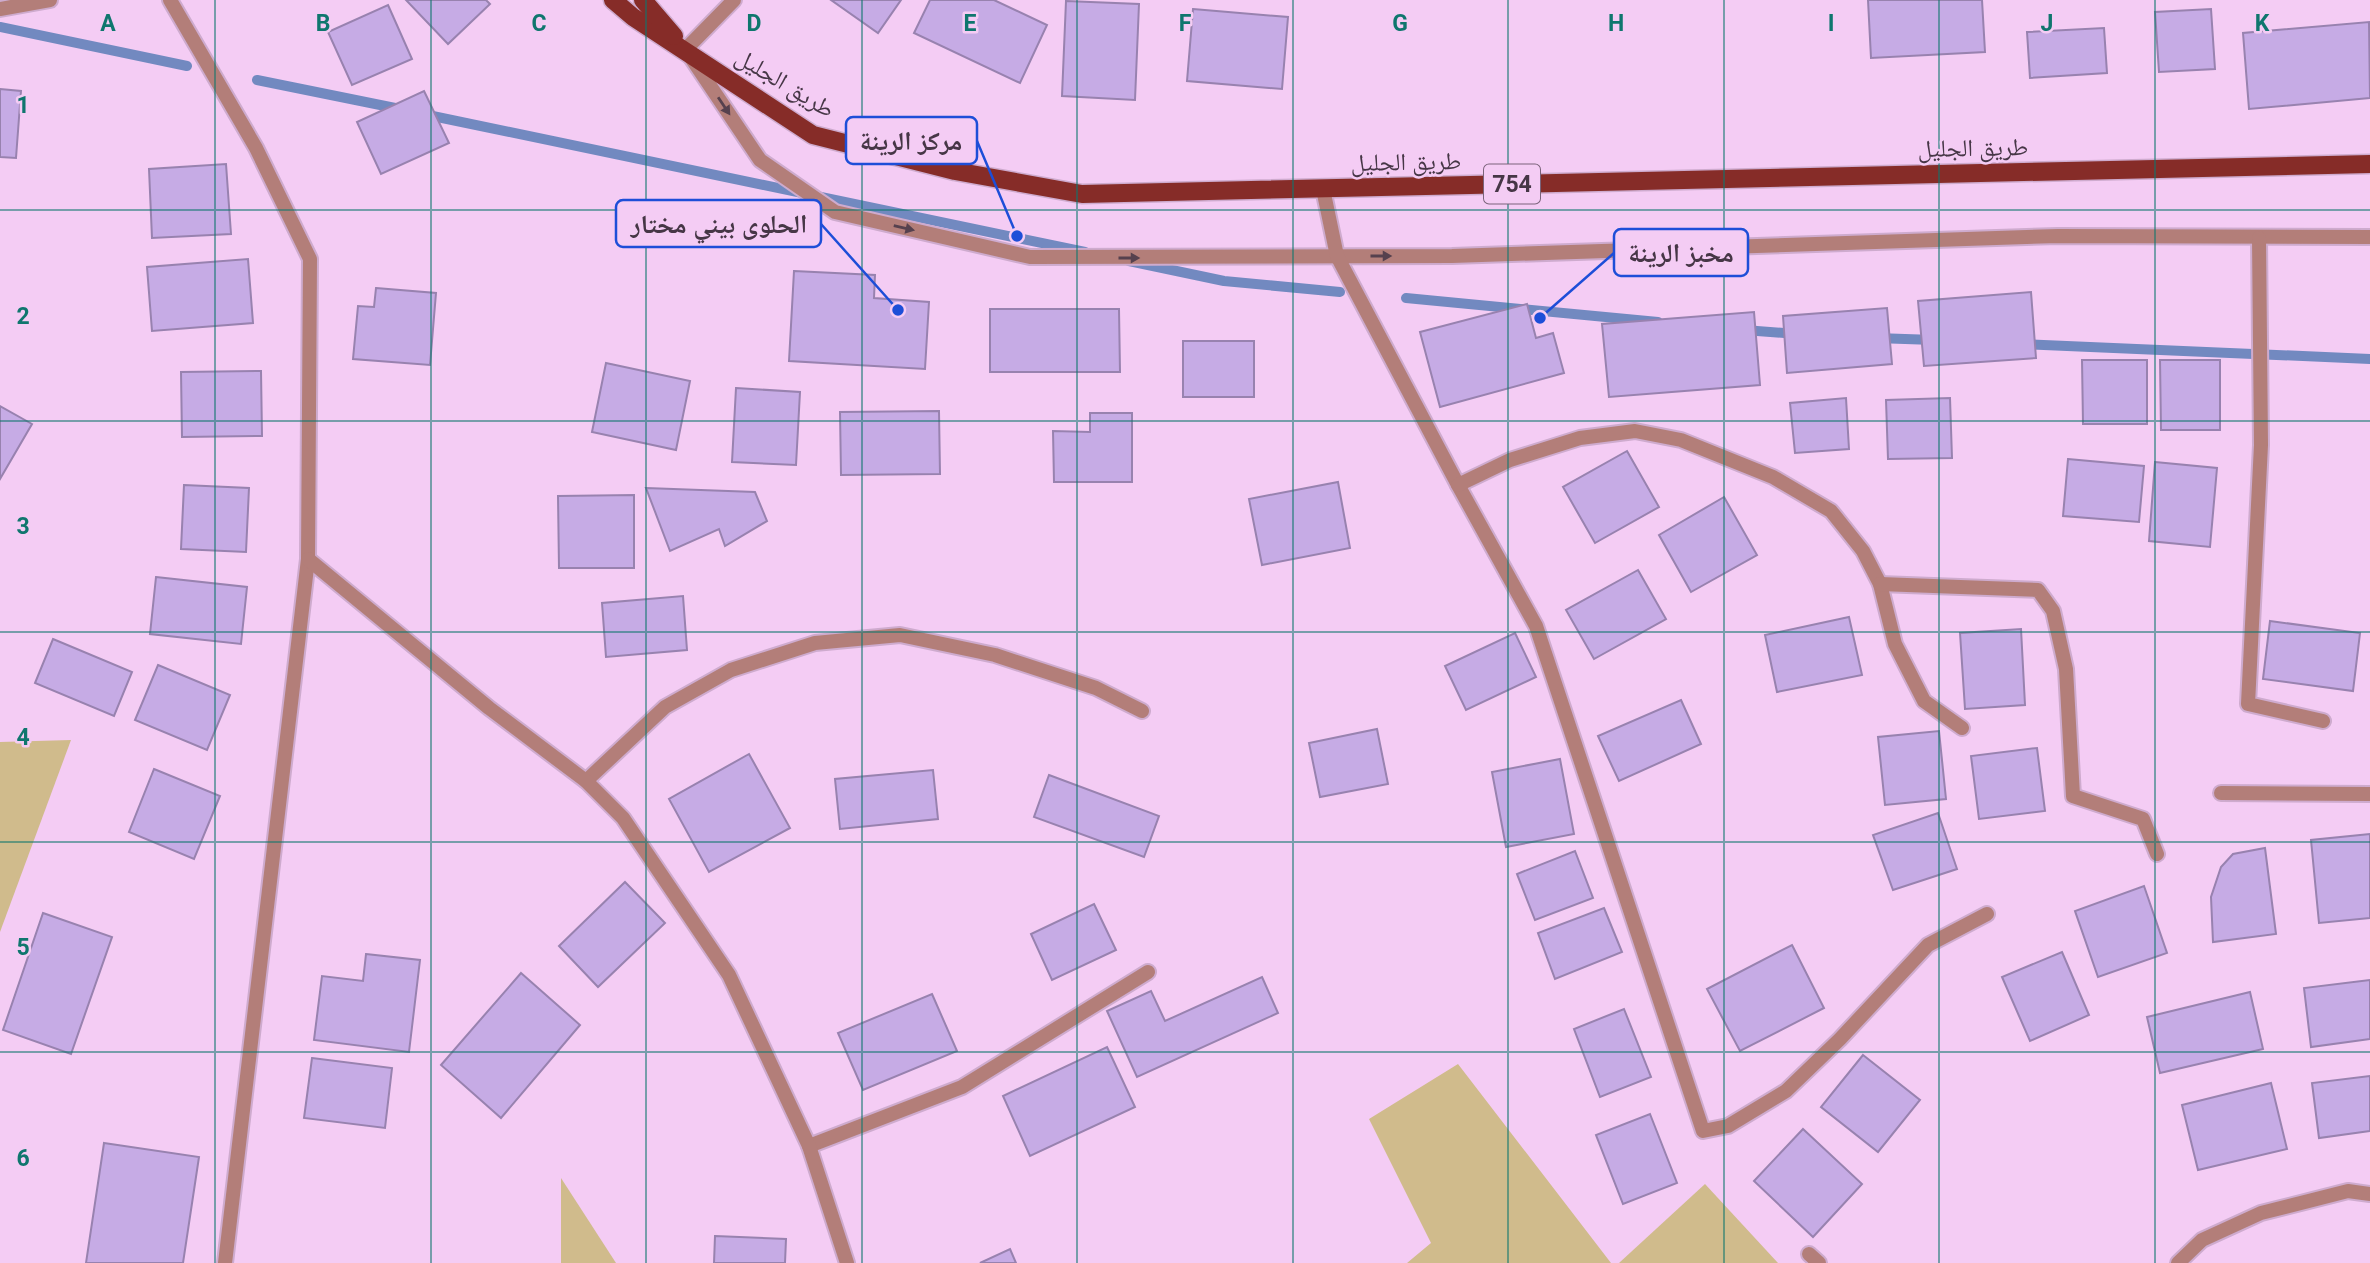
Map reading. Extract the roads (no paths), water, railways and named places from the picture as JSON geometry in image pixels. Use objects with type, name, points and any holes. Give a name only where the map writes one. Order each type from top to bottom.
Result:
[{"type":"main road","name":"طريق الجليل","points":[[613,0],[633,17],[813,135],[955,172],[1082,194],[2370,164]]},
{"type":"main road","name":"طريق الجليل","points":[[643,0],[686,50]]},
{"type":"street","points":[[0,9],[50,0]]},
{"type":"street","points":[[170,0],[256,148],[310,259],[308,559],[225,1263]]},
{"type":"street","points":[[734,0],[686,50],[760,160],[835,212],[1030,257],[1478,256],[2058,236],[2259,239],[2370,237]]},
{"type":"street","points":[[1324,189],[1336,256],[1536,626],[1703,1131],[1728,1126],[1786,1091],[1840,1039],[1928,945],[1987,914]]},
{"type":"street","points":[[2259,239],[2261,445],[2248,704],[2323,721]]},
{"type":"street","points":[[1458,485],[1510,460],[1580,438],[1635,431],[1682,440],[1773,477],[1831,511],[1863,551],[1880,584],[1895,644],[1924,701],[1962,729]]},
{"type":"street","points":[[308,559],[489,708],[586,781],[623,818],[730,975],[809,1146],[847,1263]]},
{"type":"street","points":[[1880,584],[2038,590],[2053,611],[2066,669],[2073,796],[2143,819],[2157,854]]},
{"type":"street","points":[[586,781],[665,707],[731,670],[815,643],[900,635],[1008,659],[1096,688],[1142,711]]},
{"type":"street","points":[[2221,793],[2370,794]]},
{"type":"street","points":[[809,1146],[962,1087],[1148,972]]},
{"type":"street","points":[[2178,1263],[2202,1240],[2261,1213],[2348,1191],[2370,1194]]},
{"type":"waterway","points":[[0,27],[187,66]]},
{"type":"waterway","points":[[257,80],[400,109]]},
{"type":"waterway","points":[[423,114],[1085,252]]},
{"type":"waterway","points":[[1129,261],[1224,281],[1340,292]]},
{"type":"waterway","points":[[1406,298],[1658,322]]},
{"type":"waterway","points":[[1744,330],[1797,334]]},
{"type":"waterway","points":[[1876,338],[1934,340]]},
{"type":"waterway","points":[[2023,344],[2370,359]]},
{"type":"place","name":"مركز الرينة","points":[[1017,236]]},
{"type":"place","name":"الحلوى بيني مختار","points":[[898,310]]},
{"type":"place","name":"مخبز الرينة","points":[[1540,318]]}]
